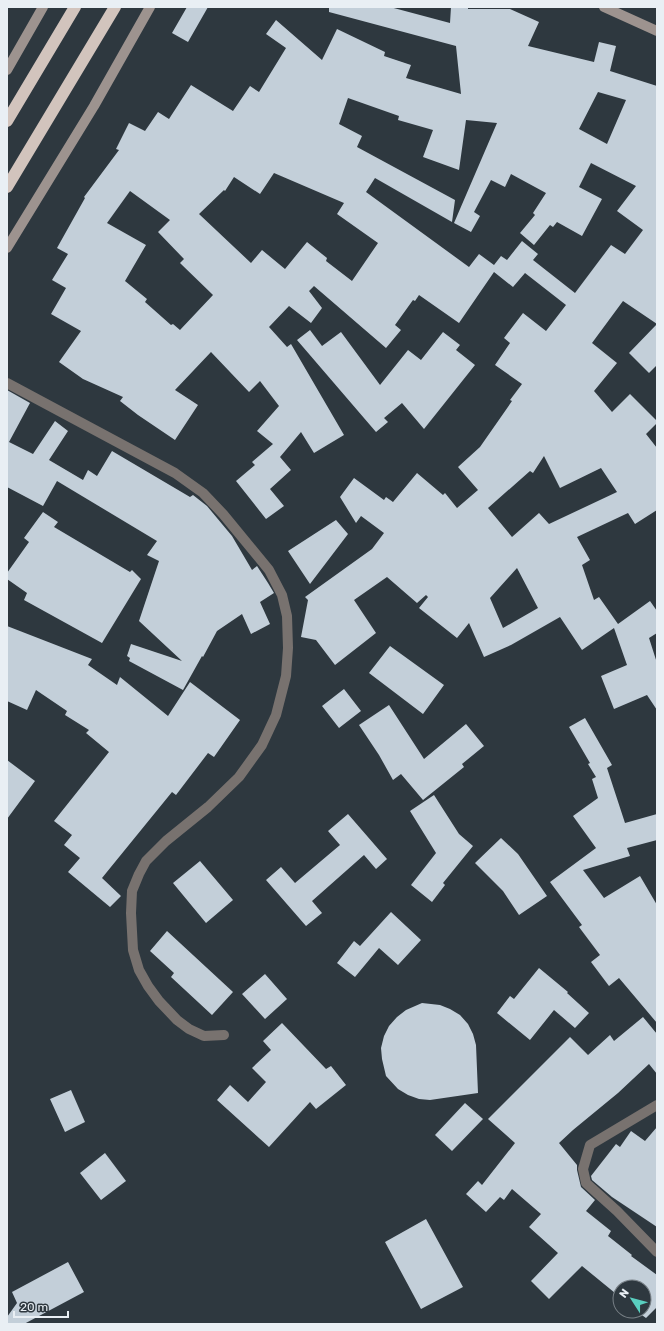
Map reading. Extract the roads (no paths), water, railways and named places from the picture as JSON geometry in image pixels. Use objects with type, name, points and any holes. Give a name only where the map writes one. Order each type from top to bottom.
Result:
[{"type":"highway","points":[[7,121],[75,7]]},
{"type":"highway","points":[[7,187],[115,7]]},
{"type":"street","points":[[7,248],[94,106],[150,7]]},
{"type":"street","points":[[604,7],[657,31]]},
{"type":"street","points":[[7,70],[40,8]]},
{"type":"street","points":[[7,383],[175,473],[203,493],[224,514],[269,570],[282,595],[286,616],[288,648],[286,676],[276,715],[262,745],[239,777],[208,807],[166,841],[146,861],[132,891],[132,950],[139,970],[148,986],[159,1001],[177,1020],[189,1029],[204,1036],[224,1035]]},
{"type":"street","points":[[656,1249],[586,1183],[583,1169],[590,1145],[657,1105]]}]
